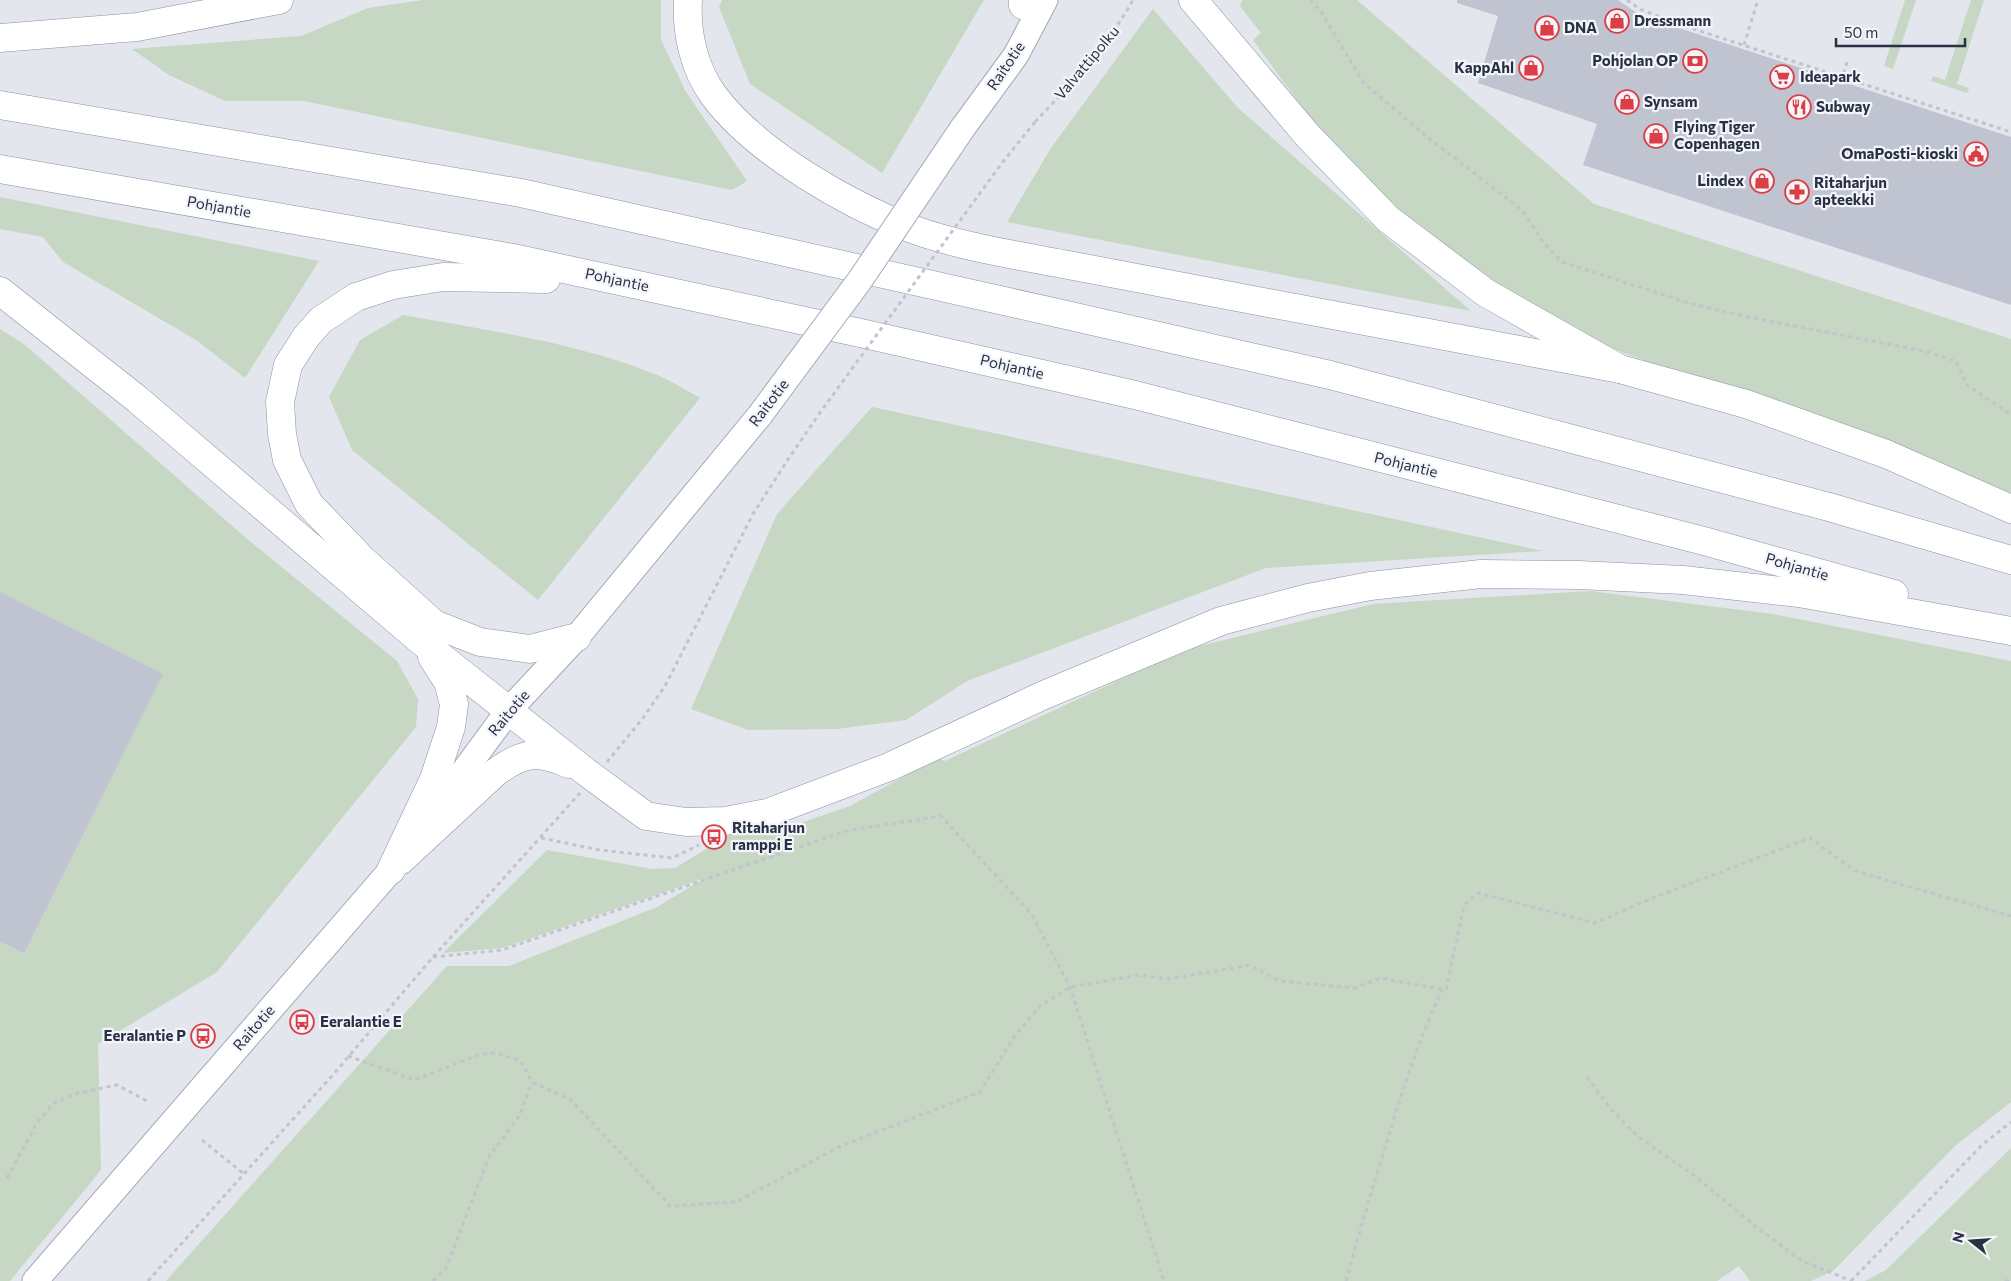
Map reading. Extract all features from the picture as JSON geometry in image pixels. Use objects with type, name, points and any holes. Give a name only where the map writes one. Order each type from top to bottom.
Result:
[{"type":"highway","points":[[0,38],[137,26],[279,0]]},
{"type":"highway","points":[[688,0],[687,21],[692,47],[702,74],[714,96],[733,117],[760,142],[824,185],[860,206],[914,230],[1030,258],[1620,369],[1746,404],[1886,454],[2011,509]]},
{"type":"highway","points":[[1193,0],[1308,136],[1388,219],[1486,293],[1620,369]]},
{"type":"highway","points":[[0,105],[521,193],[1053,312],[1330,375],[1829,507],[2011,560]]},
{"type":"highway","name":"Pohjantie","points":[[0,169],[514,258],[875,336],[1144,398],[1694,538],[2011,629]]},
{"type":"highway","points":[[577,637],[530,649],[480,642],[434,624],[363,560],[309,504],[287,460],[282,434],[280,402],[288,365],[306,337],[321,320],[356,298],[393,285],[443,276],[502,276],[628,282]]},
{"type":"highway","points":[[0,292],[137,400],[421,641],[646,816],[686,822],[725,821],[767,813],[889,767],[1044,695],[1221,621],[1308,598],[1361,588],[1481,574],[1579,575],[1683,580],[1800,593],[2011,629]]},
{"type":"highway","points":[[391,870],[434,779],[451,727],[454,704],[448,682],[421,641]]},
{"type":"highway","points":[[391,870],[507,764],[525,756],[538,754],[549,756],[593,774]]},
{"type":"main road","name":"Raitotie","points":[[35,1281],[391,870],[509,710],[577,637],[760,415],[860,280],[962,129],[1016,55],[1030,1]]},
{"type":"path","name":"Valvattipolku","points":[[148,1281],[540,838],[643,718],[665,686],[753,514],[819,414],[972,204],[1035,122],[1084,70],[1120,24],[1133,0]]},
{"type":"path","points":[[1310,0],[1321,12],[1363,82],[1426,137],[1522,210],[1544,243],[1562,262],[1692,304],[1758,319],[1915,349],[1956,361],[1967,385],[2011,415]]},
{"type":"path","points":[[1627,0],[1640,8],[1675,23],[1841,79],[2011,132]]},
{"type":"path","points":[[1744,45],[1758,0]]},
{"type":"path","points":[[1841,79],[1847,62]]},
{"type":"path","points":[[434,957],[502,950],[846,831],[941,816],[1032,915],[1070,987],[1164,1281]]},
{"type":"path","points":[[540,838],[600,850],[672,858],[706,842]]},
{"type":"path","points":[[348,1056],[415,1080],[480,1054],[496,1052],[521,1061],[532,1082],[572,1100],[670,1206],[736,1202],[841,1146],[980,1092],[1014,1037],[1038,1007],[1070,987],[1140,975],[1168,979],[1250,965],[1279,981],[1355,988],[1380,978],[1446,990],[1464,905],[1478,893],[1595,922],[1810,838],[1855,871],[2011,916]]},
{"type":"path","points":[[1346,1281],[1365,1208],[1402,1092],[1426,1024],[1442,990]]},
{"type":"path","points":[[1587,1077],[1610,1108],[1637,1136],[1692,1174],[1754,1225],[1802,1261],[1852,1281],[1982,1145],[2011,1122]]},
{"type":"path","points":[[433,1281],[446,1268],[488,1157],[520,1115],[532,1082]]},
{"type":"path","points":[[7,1178],[37,1123],[54,1104],[78,1093],[117,1085],[147,1101]]},
{"type":"path","points":[[202,1140],[244,1174]]},
{"type":"path","points":[[2005,1281],[2011,1280]]},
{"type":"green space","points":[[423,0],[661,0],[661,40],[686,92],[747,181],[732,190],[304,101],[225,101],[169,75],[132,49],[301,36],[368,8]]},
{"type":"green space","points":[[722,0],[984,0],[882,173],[750,84],[719,7]]},
{"type":"green space","points":[[1242,0],[1357,0],[1594,204],[2011,339],[2011,500],[1611,348],[1545,317],[1418,232],[1319,130],[1253,40],[1261,33],[1240,6]]},
{"type":"green space","points":[[1905,0],[1916,0],[1893,69],[1884,66]]},
{"type":"green space","points":[[1971,0],[1984,0],[1957,84],[1969,88],[1967,93],[1931,81],[1933,76],[1945,80]]},
{"type":"green space","points":[[1153,9],[1238,108],[1471,311],[1007,222],[1051,148]]},
{"type":"green space","points":[[0,197],[319,261],[245,378],[196,340],[63,262],[43,237],[0,229]]},
{"type":"green space","points":[[403,315],[529,338],[591,353],[658,375],[700,398],[538,600],[352,450],[329,397],[360,340]]},
{"type":"green space","points":[[0,329],[25,345],[246,538],[397,661],[418,699],[416,727],[217,972],[98,1044],[101,1170],[10,1281],[0,1281]]},
{"type":"green space","points":[[872,407],[1543,551],[1266,568],[967,681],[906,720],[837,729],[748,730],[691,709],[777,514]]},
{"type":"green space","points":[[1590,591],[1773,614],[2011,661],[2011,1102],[1955,1146],[1833,1271],[1811,1281],[1750,1281],[1739,1266],[1717,1281],[166,1281],[447,966],[509,966],[657,907],[705,878],[502,948],[443,953],[547,850],[652,869],[675,868],[734,832],[798,824],[850,806],[938,758],[945,761],[1132,674],[1199,646],[1373,604]]},
{"type":"green space","points":[[2011,1148],[2011,1281],[1865,1281],[1886,1270]]},
{"type":"building","points":[[1457,0],[1618,0],[1637,13],[1673,26],[2011,137],[2011,305],[1583,165],[1597,124],[1478,83],[1498,16],[1457,3]]},
{"type":"building","points":[[0,592],[163,674],[24,953],[0,941]]},
{"type":"place","name":"Dressmann","points":[[1617,21]]},
{"type":"place","name":"DNA","points":[[1547,28]]},
{"type":"place","name":"Pohjolan OP","points":[[1695,61]]},
{"type":"place","name":"KappAhl","points":[[1531,68]]},
{"type":"place","name":"Ideapark","points":[[1782,77]]},
{"type":"place","name":"Synsam","points":[[1627,102]]},
{"type":"place","name":"Subway","points":[[1799,107]]},
{"type":"place","name":"Flying Tiger Copenhagen","points":[[1656,136]]},
{"type":"place","name":"OmaPosti-kioski","points":[[1976,154]]},
{"type":"place","name":"Lindex","points":[[1762,181]]},
{"type":"place","name":"Ritaharjun apteekki","points":[[1797,192]]},
{"type":"place","name":"Ritaharjun ramppi E","points":[[714,837]]},
{"type":"place","name":"Eeralantie E","points":[[302,1022]]},
{"type":"place","name":"Eeralantie P","points":[[203,1036]]}]
